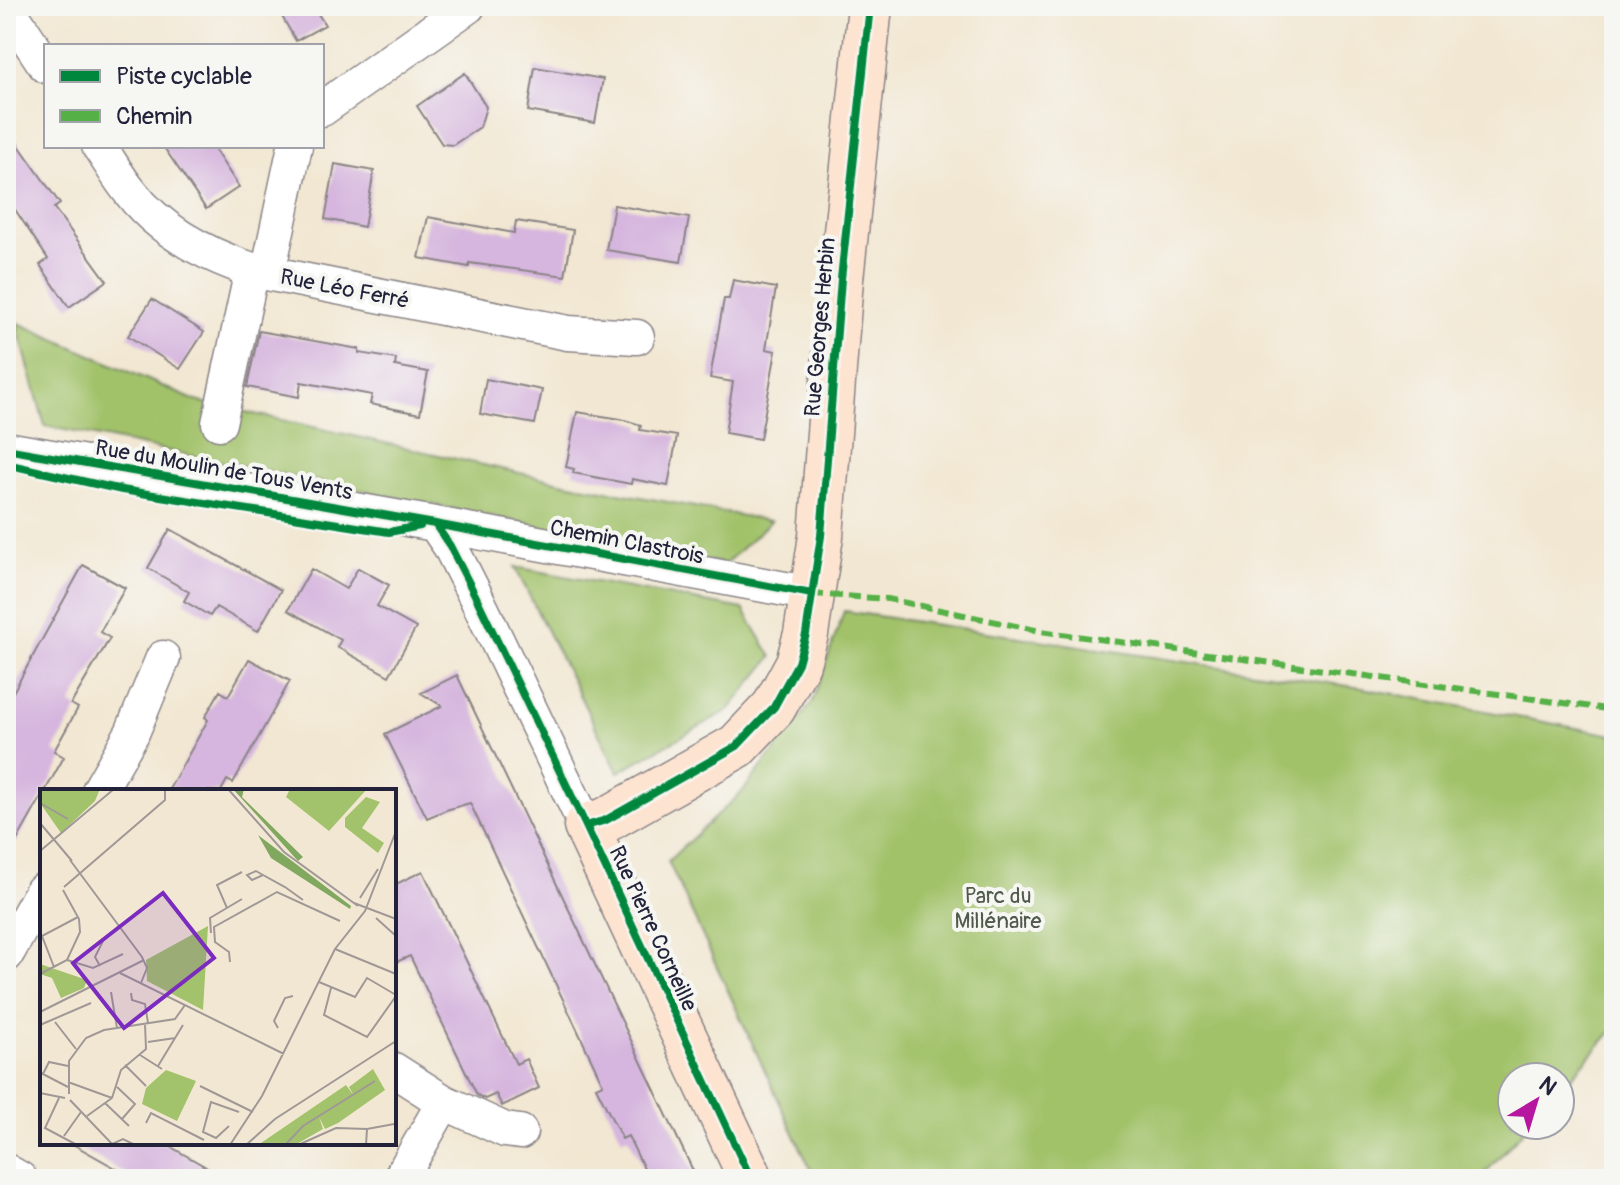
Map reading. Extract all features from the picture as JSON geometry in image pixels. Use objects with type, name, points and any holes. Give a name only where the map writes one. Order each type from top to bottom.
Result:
[{"type":"street","points":[[6,6],[44,63]]},
{"type":"street","points":[[324,108],[468,6]]},
{"type":"street","name":"Rue Georges Herbin","points":[[586,826],[606,820],[737,746],[774,707],[798,663],[821,536],[841,279],[870,6]]},
{"type":"street","name":"Rue Léo Ferré","points":[[100,148],[132,196],[176,235],[215,257],[260,271],[568,333],[637,337]]},
{"type":"street","points":[[219,423],[294,148]]},
{"type":"street","name":"Rue du Moulin de Tous Vents","points":[[6,449],[435,524]]},
{"type":"street","name":"Chemin Clastrois","points":[[435,524],[812,594]]},
{"type":"street","name":"Rue Pierre Corneille","points":[[435,524],[475,595],[751,1179]]},
{"type":"street","points":[[100,789],[132,733],[163,658]]},
{"type":"street","points":[[6,955],[40,895]]},
{"type":"street","points":[[396,1071],[444,1102],[505,1130],[520,1132]]},
{"type":"street","points":[[400,1179],[444,1102]]},
{"type":"street","points":[[6,1171],[20,1179]]},
{"type":"green space","points":[[16,322],[196,401],[565,483],[771,521],[725,564],[45,426]]},
{"type":"green space","points":[[515,567],[743,609],[772,657],[729,710],[618,772]]},
{"type":"green space","name":"Parc du Millénaire","points":[[844,611],[1362,688],[1614,735],[1614,1029],[1576,1072],[1576,1061],[1496,1061],[1496,1141],[1514,1141],[1480,1179],[815,1179],[668,861],[742,792],[812,703]]},
{"type":"building","points":[[276,6],[313,6],[325,25],[296,41]]},
{"type":"building","points":[[535,67],[603,79],[595,123],[528,111]]},
{"type":"building","points":[[465,73],[486,107],[480,127],[453,145],[442,144],[417,106]]},
{"type":"building","points":[[6,127],[60,204],[54,208],[107,281],[69,307],[40,265],[48,259],[6,196]]},
{"type":"building","points":[[164,148],[213,148],[239,187],[206,209]]},
{"type":"building","points":[[335,164],[374,171],[364,227],[325,219]]},
{"type":"building","points":[[614,205],[689,218],[681,262],[606,250]]},
{"type":"building","points":[[428,217],[514,233],[516,221],[573,230],[565,276],[469,263],[469,267],[419,258]]},
{"type":"building","points":[[733,280],[776,288],[766,349],[776,351],[760,439],[725,433],[733,382],[710,378],[724,299],[729,299]]},
{"type":"building","points":[[152,299],[204,332],[180,369],[128,336]]},
{"type":"building","points":[[259,331],[359,349],[359,353],[396,359],[395,366],[428,372],[420,414],[370,404],[372,395],[301,382],[299,397],[247,387]]},
{"type":"building","points":[[486,379],[542,390],[535,424],[480,414]]},
{"type":"building","points":[[577,412],[621,419],[641,425],[640,430],[677,436],[668,486],[632,479],[631,484],[573,473],[574,469],[566,467]]},
{"type":"building","points":[[170,529],[281,590],[258,631],[216,607],[210,616],[184,601],[189,592],[148,568]]},
{"type":"building","points":[[83,565],[125,588],[100,632],[110,638],[71,704],[78,708],[54,751],[64,757],[46,789],[40,789],[40,800],[6,860],[6,705]]},
{"type":"building","points":[[358,568],[389,585],[377,606],[416,628],[389,676],[337,647],[341,640],[288,610],[311,569],[346,589]]},
{"type":"building","points":[[249,659],[290,681],[233,783],[227,780],[222,789],[169,789],[208,720],[205,717],[220,691],[228,696]]},
{"type":"building","points":[[457,675],[697,1179],[649,1179],[628,1136],[622,1139],[596,1087],[603,1084],[470,803],[427,818],[385,734],[442,706],[421,693]]},
{"type":"building","points":[[423,871],[516,1064],[526,1059],[539,1088],[502,1106],[496,1094],[485,1099],[477,1095],[410,956],[396,962],[396,884]]},
{"type":"building","points":[[75,1145],[168,1145],[227,1179],[135,1179]]},
{"type":"marked path","points":[[812,594],[888,599],[1040,631],[1614,710]]},
{"type":"cycle path","points":[[586,826],[606,820],[737,746],[774,707],[798,663],[806,634],[821,536],[841,279],[870,6]]},
{"type":"cycle path","points":[[6,449],[812,594]]},
{"type":"cycle path","points":[[6,464],[122,490],[389,532],[420,526]]},
{"type":"cycle path","points":[[435,524],[475,595],[751,1179]]}]
